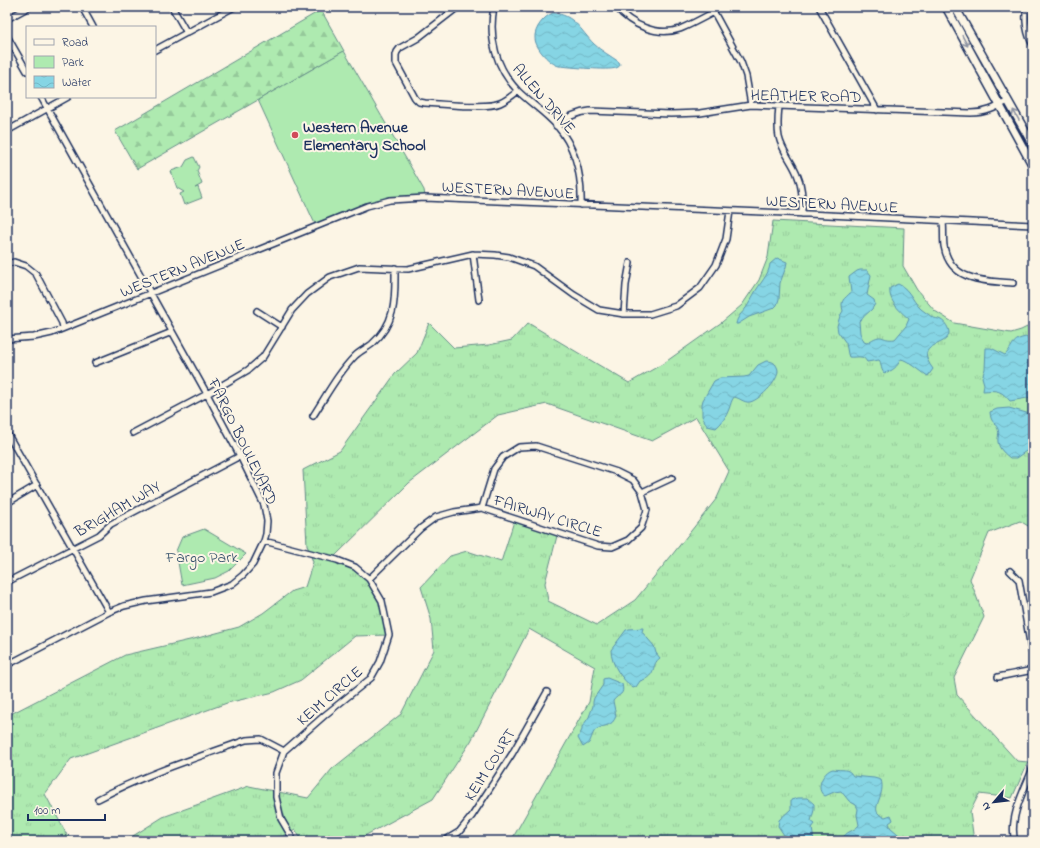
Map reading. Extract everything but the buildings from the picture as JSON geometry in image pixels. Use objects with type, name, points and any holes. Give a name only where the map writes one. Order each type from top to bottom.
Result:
[{"type":"main road","points":[[946,7],[1033,166]]},
{"type":"main road","points":[[955,7],[1033,145]]},
{"type":"street","points":[[7,19],[29,7]]},
{"type":"street","points":[[82,7],[92,26]]},
{"type":"street","points":[[172,7],[187,33]]},
{"type":"street","points":[[156,49],[234,7]]},
{"type":"street","points":[[458,7],[418,38],[400,48],[397,52],[396,64],[415,98],[419,102],[425,103],[486,105],[499,104],[518,91]]},
{"type":"street","name":"ALLEN DRIVE","points":[[494,7],[492,19],[492,39],[498,60],[508,78],[518,91],[556,126],[569,143],[577,163],[581,184],[581,205]]},
{"type":"street","points":[[616,7],[620,12],[643,28],[662,31],[680,29],[712,9],[741,62],[746,76],[751,105]]},
{"type":"street","points":[[819,7],[877,110]]},
{"type":"street","points":[[1027,7],[1026,19],[1029,38],[1033,45]]},
{"type":"street","points":[[7,36],[26,69]]},
{"type":"street","name":"FARGO BOULEVARD","points":[[7,665],[109,612],[124,606],[146,601],[210,592],[232,584],[253,564],[264,541],[267,521],[264,505],[240,456],[43,98]]},
{"type":"street","points":[[7,131],[66,98]]},
{"type":"street","name":"HEATHER ROAD","points":[[556,126],[569,116],[590,111],[671,114],[700,113],[751,105],[971,114],[986,112],[1008,101]]},
{"type":"street","points":[[779,106],[779,137],[785,152],[797,173],[801,185],[802,214]]},
{"type":"street","name":"WESTERN AVENUE","points":[[7,339],[34,337],[63,328],[367,206],[390,200],[425,198],[802,214],[1033,226]]},
{"type":"street","points":[[133,433],[207,394],[248,370],[263,357],[292,310],[307,294],[330,277],[359,267],[408,269],[473,254],[495,255],[534,266],[574,295],[599,310],[624,314],[650,314],[676,306],[700,288],[716,265],[726,239],[730,211]]},
{"type":"street","points":[[944,222],[944,246],[948,260],[955,270],[969,278],[1013,283]]},
{"type":"street","points":[[473,254],[479,300]]},
{"type":"street","points":[[7,264],[14,262],[26,266],[36,274],[62,323],[63,328]]},
{"type":"street","points":[[624,314],[626,285],[630,263]]},
{"type":"street","points":[[313,416],[341,372],[356,355],[372,343],[387,326],[395,304],[395,268]]},
{"type":"street","points":[[256,311],[282,327]]},
{"type":"street","points":[[96,363],[172,332]]},
{"type":"street","points":[[7,432],[109,612]]},
{"type":"street","name":"FAIRWAY CIRCLE","points":[[369,579],[421,528],[436,517],[454,512],[482,508],[598,546],[612,547],[628,540],[641,528],[647,510],[642,492],[633,480],[617,472],[536,446],[519,448],[503,457],[494,469],[482,508]]},
{"type":"street","name":"BRIGHAM WAY","points":[[7,582],[99,535],[111,524],[240,456]]},
{"type":"street","points":[[642,492],[672,478]]},
{"type":"street","points":[[7,503],[37,485]]},
{"type":"street","name":"KEIM CIRCLE","points":[[264,541],[337,560],[355,567],[369,579],[382,601],[389,634],[380,662],[371,678],[325,715],[284,751],[276,773],[276,797],[281,819],[294,841]]},
{"type":"street","points":[[1010,571],[1018,580],[1033,660]]},
{"type":"street","points":[[998,677],[1033,670]]},
{"type":"street","name":"KEIM COURT","points":[[445,841],[459,832],[472,816],[512,754],[547,692]]},
{"type":"street","points":[[98,800],[117,789],[146,776],[246,740],[261,739],[284,751]]},
{"type":"street","points":[[1015,841],[1015,818],[1033,768]]},
{"type":"green space","points":[[321,10],[344,51],[137,169],[115,131]]},
{"type":"green space","points":[[344,51],[424,190],[425,196],[391,197],[362,205],[315,224],[258,100]]},
{"type":"green space","points":[[194,157],[199,167],[197,171],[202,184],[195,188],[198,187],[202,198],[184,205],[180,194],[184,192],[177,188],[171,171],[183,167],[187,160]]},
{"type":"green space","points":[[773,221],[904,228],[903,266],[917,290],[935,311],[954,323],[1011,333],[1033,324],[1033,529],[1020,521],[989,533],[970,579],[984,617],[954,678],[957,695],[1017,761],[1028,762],[1012,798],[979,794],[970,812],[974,841],[511,841],[589,702],[595,667],[529,629],[471,741],[433,799],[355,841],[302,841],[295,829],[275,841],[125,841],[163,817],[249,786],[308,798],[332,769],[401,714],[434,650],[431,619],[421,587],[450,556],[467,551],[501,562],[515,518],[558,532],[545,583],[548,601],[597,625],[635,600],[717,498],[729,471],[696,417],[652,441],[547,404],[498,415],[409,483],[333,558],[355,567],[369,579],[382,601],[389,635],[355,636],[301,680],[274,692],[227,703],[71,759],[45,794],[67,835],[75,841],[7,841],[7,716],[125,655],[239,627],[263,613],[292,591],[305,587],[313,562],[307,545],[303,470],[340,451],[395,374],[417,353],[429,323],[454,348],[489,345],[512,340],[528,323],[629,383],[664,363],[722,322],[742,305],[759,280],[768,257]]},
{"type":"green space","name":"Fargo Park","points":[[204,529],[246,554],[229,571],[215,578],[182,585],[176,551],[182,537]]},
{"type":"water","points":[[553,13],[561,14],[572,20],[597,47],[619,62],[619,67],[605,69],[559,66],[551,62],[537,46],[535,34],[540,23]]},
{"type":"water","points":[[777,258],[787,262],[780,283],[777,305],[774,308],[749,317],[736,324],[766,276],[770,264]]},
{"type":"water","points":[[860,270],[867,270],[871,275],[867,295],[874,300],[875,304],[872,309],[859,321],[860,333],[864,342],[867,343],[872,339],[879,337],[895,339],[906,326],[909,319],[895,305],[890,293],[890,288],[898,284],[909,293],[921,309],[932,317],[940,319],[946,325],[949,333],[947,338],[929,349],[926,354],[933,369],[928,376],[901,359],[894,368],[884,373],[879,360],[867,362],[861,357],[849,357],[846,343],[838,332],[837,326],[843,311],[842,302],[851,292],[849,277]]},
{"type":"water","points":[[1027,337],[1030,341],[1030,348],[1033,352],[1033,397],[1010,401],[1001,393],[983,391],[984,384],[982,377],[985,369],[986,348],[991,348],[1005,355],[1015,341]]},
{"type":"water","points":[[766,361],[774,363],[778,371],[777,376],[770,388],[765,393],[750,402],[734,397],[724,420],[716,428],[707,426],[702,416],[702,404],[714,381],[720,378],[749,376],[758,365]]},
{"type":"water","points":[[1009,408],[1030,414],[1033,417],[1033,451],[1029,449],[1016,458],[1010,458],[1000,447],[998,440],[999,431],[990,416],[990,412],[997,409]]},
{"type":"water","points":[[643,628],[642,632],[654,646],[656,653],[660,658],[655,664],[652,673],[633,688],[615,666],[611,656],[611,650],[626,630]]},
{"type":"water","points":[[607,678],[622,684],[623,688],[622,693],[613,701],[616,716],[611,724],[595,730],[589,743],[583,747],[578,738],[582,727],[589,717],[594,698],[603,685],[603,679]]},
{"type":"water","points":[[829,770],[847,770],[853,776],[881,780],[882,790],[877,804],[877,811],[880,815],[885,817],[891,815],[893,820],[889,823],[890,827],[906,841],[841,841],[843,837],[859,825],[857,815],[858,809],[856,805],[849,801],[841,791],[825,796],[820,790],[823,777]]},
{"type":"water","points":[[807,798],[814,804],[811,821],[815,824],[812,828],[814,841],[788,841],[778,826],[779,820],[791,809],[791,800]]},
{"type":"place","name":"Western Avenue Elementary School","points":[[295,135]]}]
